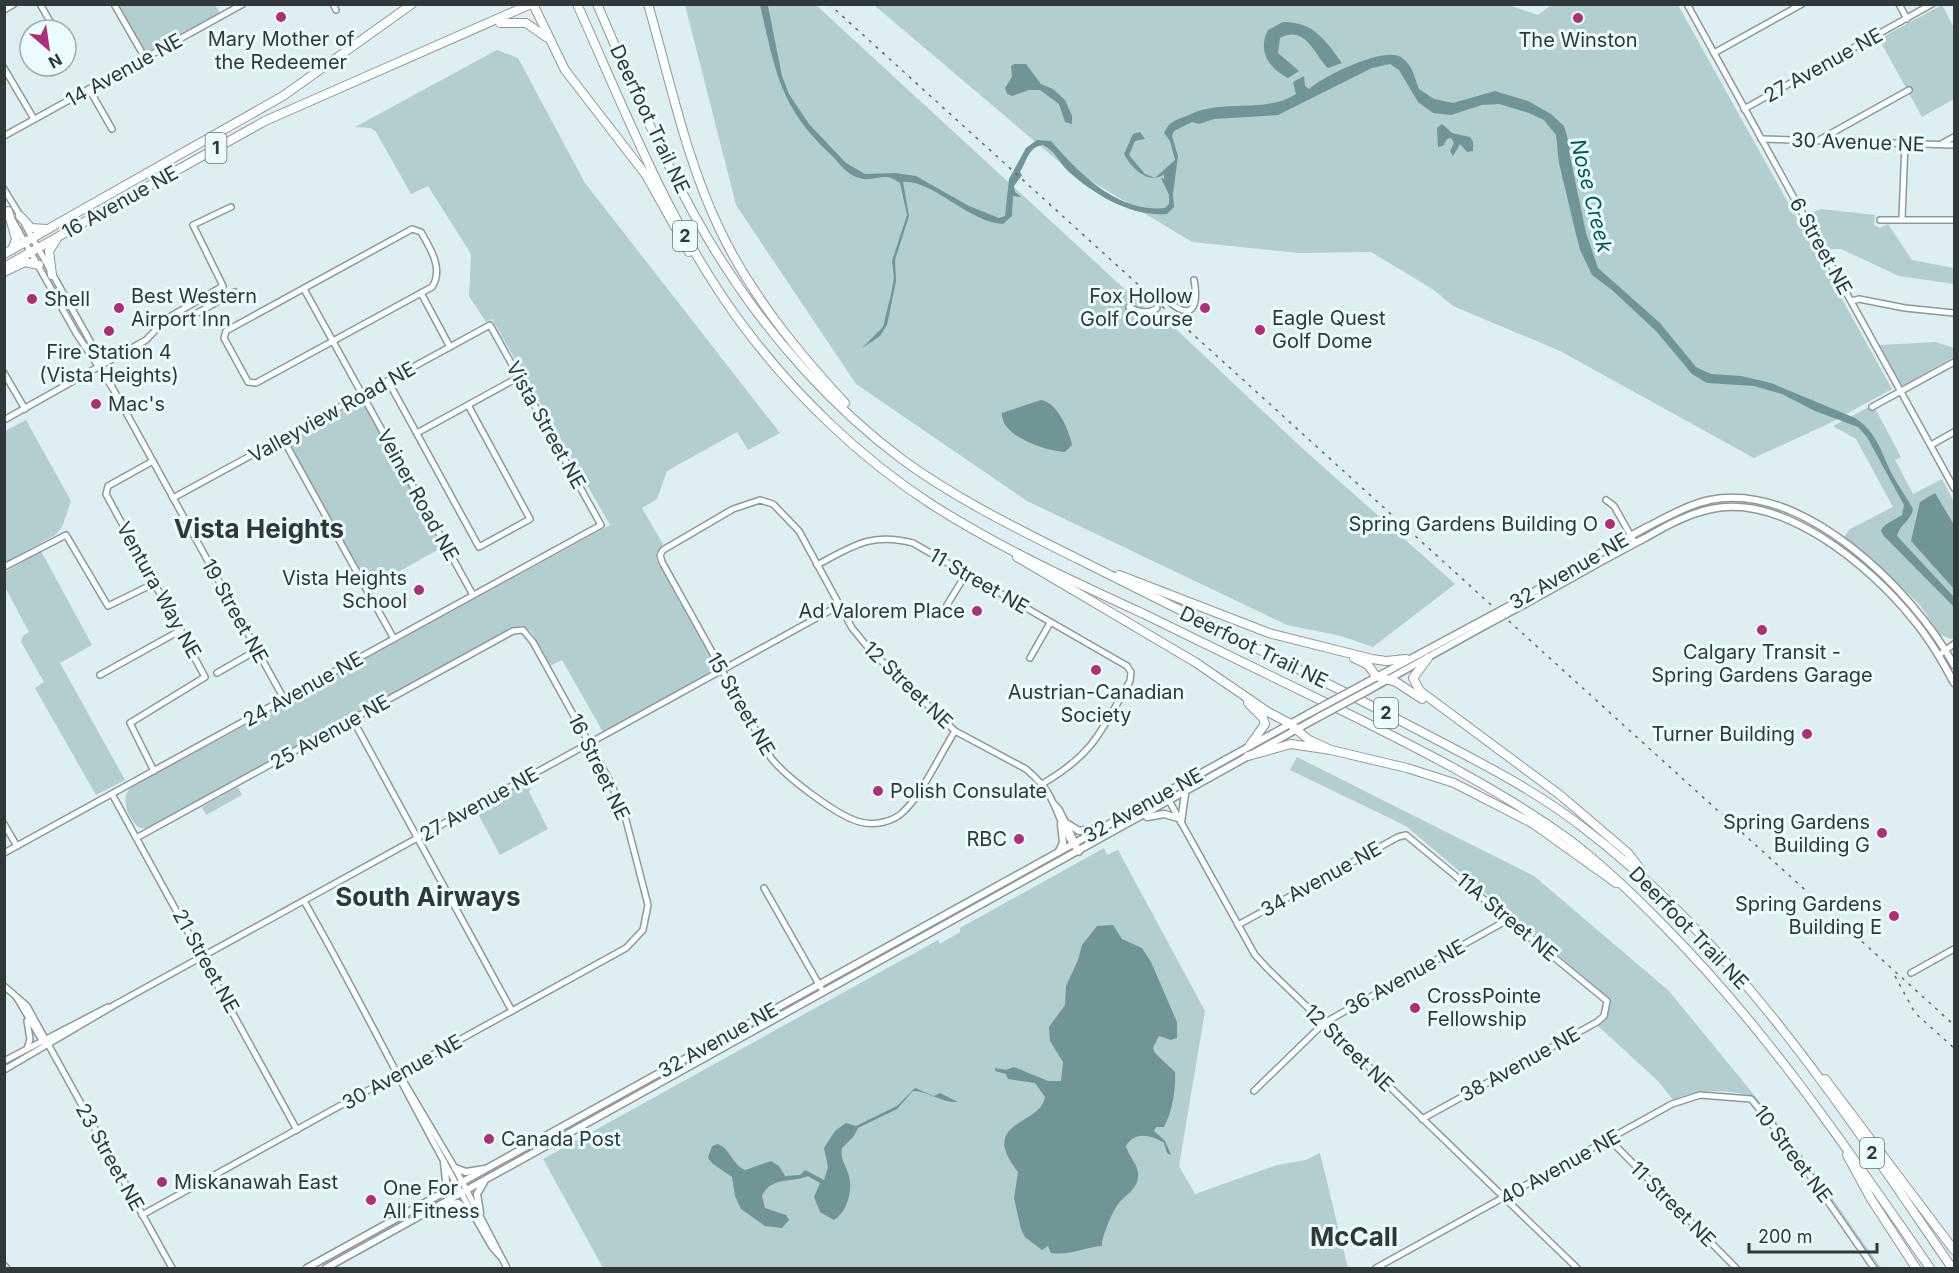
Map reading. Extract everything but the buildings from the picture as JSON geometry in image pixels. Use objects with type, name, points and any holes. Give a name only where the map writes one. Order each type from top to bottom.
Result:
[{"type":"highway","name":"16 Avenue NE","points":[[8,253],[275,102],[412,4]]},
{"type":"highway","name":"16 Avenue NE","points":[[4,267],[265,121],[330,91],[487,26],[532,4]]},
{"type":"highway","points":[[532,4],[550,42],[580,92],[646,175],[672,226],[753,347],[825,424],[843,435]]},
{"type":"highway","name":"Deerfoot Trail NE","points":[[578,4],[655,178],[695,255],[745,328],[770,359],[843,435],[882,469],[955,519],[1044,566],[1212,646],[1459,771],[1568,839],[1634,894],[1703,966],[1760,1032],[1839,1137],[1930,1269]]},
{"type":"highway","name":"Deerfoot Trail NE","points":[[597,4],[680,185],[722,262],[762,318],[799,363],[836,402],[901,458],[993,518],[1364,701],[1531,790],[1584,827],[1649,882],[1696,930],[1790,1039],[1952,1269]]},
{"type":"highway","points":[[647,4],[697,175],[737,262],[783,331],[868,428]]},
{"type":"highway","points":[[487,26],[521,21],[535,27],[550,42]]},
{"type":"highway","points":[[6,208],[16,239],[8,253]]},
{"type":"highway","points":[[20,216],[31,228],[51,229]]},
{"type":"highway","points":[[52,275],[49,251],[59,237]]},
{"type":"highway","points":[[4,272],[25,262],[39,265]]},
{"type":"highway","points":[[955,519],[1212,674],[1289,723],[1309,740],[1331,750]]},
{"type":"highway","points":[[1105,573],[1120,575],[1269,633],[1386,661],[1406,659]]},
{"type":"highway","points":[[1340,651],[1365,663],[1376,676],[1389,680],[1484,738]]},
{"type":"highway","points":[[1428,658],[1414,673],[1416,686],[1560,795],[1628,853],[1649,882]]},
{"type":"highway","points":[[1212,674],[1263,718],[1263,729],[1250,745]]},
{"type":"highway","points":[[1248,756],[1291,744],[1331,750],[1407,768],[1454,783],[1532,823],[1634,894]]},
{"type":"highway","points":[[1790,1039],[1835,1090],[1953,1247]]},
{"type":"highway","points":[[1839,1137],[1871,1199],[1916,1269]]},
{"type":"main road","name":"32 Avenue NE","points":[[1522,602],[1631,536],[1677,512],[1712,500],[1748,499],[1774,505],[1820,527],[1864,558],[1899,590],[1946,650],[1954,665]]},
{"type":"main road","name":"32 Avenue NE","points":[[326,1269],[435,1208],[489,1168],[1289,723],[1406,659],[1483,623],[1682,518],[1713,508],[1746,507],[1772,514],[1813,533],[1859,565],[1892,595],[1939,655],[1954,683]]},
{"type":"main road","name":"32 Avenue NE","points":[[308,1269],[443,1193],[486,1179],[1389,680],[1483,623]]},
{"type":"main road","points":[[1140,818],[1164,814],[1179,820],[1185,793]]},
{"type":"main road","points":[[1058,852],[1063,843],[1064,824],[1075,830],[1084,831],[1115,820]]},
{"type":"main road","points":[[443,1193],[446,1181],[444,1163]]},
{"type":"main road","points":[[455,1168],[466,1172],[489,1168]]},
{"type":"main road","points":[[480,1213],[477,1194],[486,1179]]},
{"type":"main road","points":[[435,1208],[458,1203],[472,1213]]},
{"type":"street","points":[[4,10],[14,4]]},
{"type":"street","points":[[40,4],[48,18]]},
{"type":"street","points":[[114,4],[145,58]]},
{"type":"street","name":"14 Avenue NE","points":[[4,136],[243,4]]},
{"type":"street","name":"6 Street NE","points":[[1686,4],[1954,488]]},
{"type":"street","points":[[1714,53],[1802,4]]},
{"type":"street","points":[[1899,4],[1907,19]]},
{"type":"street","name":"27 Avenue NE","points":[[1744,109],[1932,4]]},
{"type":"street","points":[[4,68],[34,119]]},
{"type":"street","points":[[89,89],[112,129]]},
{"type":"street","points":[[1821,140],[1909,90]]},
{"type":"street","points":[[1942,144],[1954,137]]},
{"type":"street","name":"30 Avenue NE","points":[[1761,139],[1954,145]]},
{"type":"street","points":[[1902,218],[1905,143]]},
{"type":"street","name":"19 Street NE","points":[[4,189],[20,216],[30,241]]},
{"type":"street","points":[[4,420],[146,340],[166,319],[223,286],[193,225],[231,207]]},
{"type":"street","name":"19 Street NE","points":[[6,208],[52,275],[99,357],[100,366]]},
{"type":"street","points":[[1880,220],[1902,218],[1954,220]]},
{"type":"street","points":[[415,229],[421,232],[436,266],[435,284],[421,293],[253,384],[248,382],[224,337],[226,331],[304,289],[415,229]]},
{"type":"street","name":"19 Street NE","points":[[35,250],[39,265],[76,333],[100,366],[284,699]]},
{"type":"street","points":[[1163,302],[1166,299],[1179,309],[1187,311],[1193,309],[1197,299],[1194,280]]},
{"type":"street","name":"Veiner Road NE","points":[[304,289],[473,596]]},
{"type":"street","points":[[181,322],[235,292]]},
{"type":"street","points":[[421,293],[450,347]]},
{"type":"street","points":[[1852,301],[1859,299],[1954,313]]},
{"type":"street","points":[[1129,307],[1134,311],[1154,311],[1157,308]]},
{"type":"street","name":"Valleyview Road NE","points":[[173,498],[490,325]]},
{"type":"street","name":"Vista Street NE","points":[[490,325],[601,525]]},
{"type":"street","points":[[1872,407],[1954,362]]},
{"type":"street","points":[[4,373],[25,409]]},
{"type":"street","points":[[417,433],[519,377]]},
{"type":"street","points":[[388,381],[479,547],[530,519],[468,405]]},
{"type":"street","points":[[1931,446],[1954,432]]},
{"type":"street","points":[[283,439],[394,639]]},
{"type":"street","name":"Ventura Way NE","points":[[153,461],[105,489],[205,677],[202,681],[129,723],[154,771]]},
{"type":"street","name":"12 Street NE","points":[[660,555],[666,547],[733,509],[760,500],[773,504],[799,531],[859,638],[955,731],[1026,769],[1042,784],[1078,852]]},
{"type":"street","points":[[1606,500],[1614,506],[1635,543]]},
{"type":"street","name":"24 Avenue NE","points":[[4,853],[601,525]]},
{"type":"street","points":[[4,567],[63,535],[69,538],[108,606],[155,583]]},
{"type":"street","name":"11 Street NE","points":[[817,565],[860,542],[888,538],[913,543],[1122,663],[1131,672],[1130,681],[1089,749],[1073,765],[1042,784]]},
{"type":"street","name":"15 Street NE","points":[[660,555],[756,737],[777,766],[839,812],[860,822],[888,820],[905,811],[955,731]]},
{"type":"street","points":[[947,605],[966,574]]},
{"type":"street","name":"27 Avenue NE","points":[[4,1061],[204,957],[840,605]]},
{"type":"street","points":[[1030,658],[1050,622]]},
{"type":"street","points":[[100,675],[181,630]]},
{"type":"street","name":"25 Avenue NE","points":[[138,837],[513,631],[523,630]]},
{"type":"street","name":"16 Street NE","points":[[523,630],[533,642],[611,783],[626,820],[647,895],[648,915]]},
{"type":"street","points":[[1939,655],[1954,644]]},
{"type":"street","points":[[217,673],[257,650]]},
{"type":"street","points":[[353,720],[512,1011]]},
{"type":"street","name":"12 Street NE","points":[[1164,793],[1255,955],[1577,1269]]},
{"type":"street","name":"21 Street NE","points":[[112,794],[138,837],[297,1130]]},
{"type":"street","points":[[4,824],[16,846]]},
{"type":"street","name":"34 Avenue NE","points":[[1238,925],[1398,837],[1406,836]]},
{"type":"street","name":"11A Street NE","points":[[1406,836],[1607,1001]]},
{"type":"street","points":[[764,888],[824,992]]},
{"type":"street","points":[[304,901],[444,1163],[480,1213],[507,1269]]},
{"type":"street","name":"30 Avenue NE","points":[[142,1215],[626,948],[644,930],[648,915]]},
{"type":"street","name":"36 Avenue NE","points":[[1254,1091],[1324,1023],[1509,919]]},
{"type":"street","points":[[1911,973],[1954,949]]},
{"type":"street","name":"23 Street NE","points":[[4,986],[27,1006],[44,1040]]},
{"type":"street","name":"23 Street NE","points":[[17,997],[26,1017],[48,1046],[172,1269]]},
{"type":"street","name":"38 Avenue NE","points":[[1422,1119],[1597,1022],[1604,1016],[1607,1001]]},
{"type":"street","name":"27 Avenue NE","points":[[4,1070],[118,1003]]},
{"type":"street","points":[[26,1017],[30,1039],[27,1049]]},
{"type":"street","points":[[398,1074],[409,1087],[455,1168],[472,1213],[500,1256]]},
{"type":"street","name":"40 Avenue NE","points":[[1376,1269],[1687,1098],[1700,1095],[1751,1099]]},
{"type":"street","name":"10 Street NE","points":[[1751,1099],[1795,1154],[1874,1269]]},
{"type":"street","name":"11 Street NE","points":[[1610,1140],[1736,1269]]},
{"type":"shaded area","points":[[1506,4],[1538,15],[1551,5],[1678,5],[1892,389],[1828,424],[1754,458],[1560,351],[1453,306],[1434,290],[1371,252],[1299,253],[1192,242],[1058,161],[874,5]]},
{"type":"shaded area","points":[[114,5],[215,5],[222,16],[145,58]]},
{"type":"shaded area","points":[[685,5],[816,5],[1155,317],[1161,315],[1302,448],[1455,584],[1373,647],[1341,636],[1287,625],[1027,501],[856,384],[736,205]]},
{"type":"shaded area","points":[[760,5],[768,6],[782,76],[789,94],[809,124],[846,163],[865,174],[895,173],[916,176],[969,206],[999,218],[1005,216],[1009,179],[1026,148],[1037,140],[1051,141],[1087,178],[1115,197],[1147,208],[1165,208],[1169,204],[1169,195],[1161,178],[1164,179],[1164,174],[1155,178],[1175,160],[1170,141],[1164,133],[1171,123],[1215,107],[1258,105],[1284,100],[1296,94],[1293,82],[1304,76],[1305,86],[1309,89],[1326,77],[1367,59],[1392,55],[1401,57],[1413,72],[1419,89],[1434,99],[1453,103],[1495,91],[1528,101],[1551,114],[1564,126],[1568,140],[1587,152],[1570,146],[1569,151],[1586,233],[1598,268],[1660,323],[1696,367],[1711,374],[1741,376],[1771,383],[1855,418],[1863,424],[1874,437],[1893,476],[1913,509],[1897,536],[1954,597],[1954,607],[1883,535],[1881,530],[1902,515],[1904,505],[1867,437],[1858,427],[1815,411],[1782,394],[1754,386],[1707,383],[1692,374],[1656,331],[1612,290],[1592,275],[1580,250],[1559,163],[1556,135],[1544,120],[1499,104],[1482,105],[1451,115],[1433,113],[1418,102],[1399,70],[1390,64],[1372,68],[1278,115],[1214,119],[1199,124],[1192,122],[1174,131],[1172,136],[1178,156],[1173,194],[1174,207],[1167,214],[1140,212],[1114,203],[1090,189],[1069,172],[1051,150],[1043,145],[1034,149],[1026,159],[1020,172],[1022,175],[1014,186],[1015,192],[1021,197],[1013,196],[1012,216],[1003,224],[977,217],[926,187],[903,182],[909,216],[895,260],[896,281],[887,325],[880,336],[862,348],[883,327],[891,294],[894,278],[892,261],[907,215],[900,183],[889,177],[866,179],[852,175],[798,118],[788,101],[775,67]]},
{"type":"shaded area","points":[[1942,5],[1954,28],[1954,99],[1922,117],[1879,39]]},
{"type":"shaded area","points":[[1283,22],[1303,25],[1311,29],[1324,40],[1342,63],[1328,68],[1303,38],[1289,35],[1280,38],[1278,53],[1299,71],[1288,78],[1281,74],[1270,64],[1264,52],[1264,45],[1268,30]]},
{"type":"shaded area","points":[[497,50],[518,58],[585,183],[780,433],[748,450],[737,432],[667,471],[657,499],[642,508],[663,544],[656,553],[657,561],[713,662],[709,673],[603,732],[562,660],[550,666],[531,631],[519,626],[149,828],[140,828],[127,810],[126,798],[130,788],[610,525],[492,319],[486,322],[469,296],[471,254],[428,186],[411,194],[376,132],[371,128],[355,127]]},
{"type":"shaded area","points":[[1026,64],[1041,84],[1053,89],[1065,100],[1072,116],[1072,124],[1065,122],[1059,104],[1040,90],[1029,90],[1012,96],[1007,94],[1005,88],[1012,77],[1011,66]]},
{"type":"shaded area","points":[[1442,124],[1452,133],[1470,137],[1473,142],[1473,151],[1467,152],[1460,144],[1453,156],[1450,151],[1454,143],[1451,138],[1447,139],[1443,146],[1438,147],[1437,128]]},
{"type":"shaded area","points":[[1140,132],[1145,139],[1135,141],[1129,155],[1145,174],[1154,178],[1147,177],[1136,170],[1124,154],[1133,134]]},
{"type":"shaded area","points":[[1821,209],[1875,215],[1874,225],[1880,228],[1888,224],[1912,260],[1954,268],[1954,284],[1899,276],[1841,249],[1828,249],[1808,214]]},
{"type":"shaded area","points":[[1935,342],[1954,348],[1954,357],[1904,385],[1901,385],[1880,345]]},
{"type":"shaded area","points":[[362,400],[443,547],[369,588],[290,445],[292,439]]},
{"type":"shaded area","points":[[1041,400],[1057,411],[1065,425],[1072,445],[1065,452],[1047,449],[1026,441],[1008,429],[1003,421],[1002,413]]},
{"type":"shaded area","points":[[1867,408],[1876,410],[1901,457],[1895,460],[1913,494],[1942,479],[1954,502],[1954,638],[1940,635],[1920,605],[1869,557],[1843,538],[1850,529],[1893,507],[1856,439],[1833,426]]},
{"type":"shaded area","points":[[26,420],[71,501],[62,527],[55,535],[5,563],[5,431]]},
{"type":"shaded area","points":[[1935,493],[1954,525],[1954,589],[1911,541],[1920,502]]},
{"type":"shaded area","points":[[41,551],[92,645],[60,663],[125,780],[96,795],[35,688],[44,682],[21,642],[23,636],[29,632],[5,587],[5,572]]},
{"type":"shaded area","points":[[1297,757],[1534,876],[1669,991],[1795,1145],[1881,1268],[1878,1268],[1792,1145],[1752,1096],[1712,1091],[1682,1096],[1673,1100],[1658,1081],[1598,1026],[1609,1007],[1604,994],[1406,826],[1290,770]]},
{"type":"shaded area","points":[[526,782],[531,788],[529,792],[548,829],[500,855],[476,810]]},
{"type":"shaded area","points":[[238,787],[242,795],[206,815],[202,807]]},
{"type":"shaded area","points":[[1104,848],[1107,855],[1118,850],[1205,1011],[1179,1166],[1195,1194],[1277,1165],[1306,1160],[1320,1153],[1348,1268],[603,1268],[543,1159],[938,940],[940,944],[960,932],[960,928]]},
{"type":"shaded area","points":[[1113,925],[1122,939],[1142,948],[1151,962],[1177,1022],[1177,1038],[1171,1040],[1159,1036],[1153,1048],[1155,1053],[1175,1072],[1174,1093],[1169,1115],[1164,1127],[1156,1127],[1154,1131],[1165,1141],[1171,1155],[1167,1153],[1164,1143],[1154,1138],[1139,1136],[1130,1141],[1126,1146],[1137,1168],[1137,1182],[1114,1212],[1105,1231],[1102,1246],[1065,1253],[1051,1253],[1048,1246],[1042,1250],[1025,1237],[1021,1229],[1014,1198],[1018,1172],[1007,1155],[1004,1142],[1007,1133],[1033,1114],[1041,1106],[1045,1097],[1035,1083],[1008,1079],[1006,1074],[995,1071],[995,1068],[1006,1070],[1014,1067],[1048,1081],[1061,1081],[1063,1062],[1050,1041],[1049,1027],[1065,1005],[1066,986],[1082,945],[1097,926]]},
{"type":"shaded area","points":[[915,1088],[934,1096],[940,1093],[958,1102],[946,1101],[923,1092],[913,1091],[897,1109],[858,1128],[854,1136],[842,1148],[850,1188],[846,1207],[834,1220],[820,1212],[814,1197],[820,1183],[808,1176],[776,1183],[766,1190],[762,1196],[765,1208],[786,1215],[789,1220],[782,1228],[765,1226],[741,1209],[735,1196],[732,1177],[708,1158],[712,1146],[718,1144],[745,1170],[771,1161],[779,1166],[785,1176],[800,1175],[805,1170],[824,1180],[828,1167],[824,1148],[835,1131],[846,1123],[856,1126],[897,1106]]},
{"type":"railway","points":[[829,4],[1954,1025]]},
{"type":"railway","points":[[1895,976],[1915,1013],[1954,1048]]},
{"type":"place","name":"Mary Mother of the Redeemer","points":[[281,17]]},
{"type":"place","name":"The Winston","points":[[1578,18]]},
{"type":"place","name":"Shell","points":[[32,299]]},
{"type":"place","name":"Best Western Airport Inn","points":[[119,308]]},
{"type":"place","name":"Fox Hollow Golf Course","points":[[1205,308]]},
{"type":"place","name":"Eagle Quest Golf Dome","points":[[1260,330]]},
{"type":"place","name":"Fire Station 4 (Vista Heights)","points":[[109,331]]},
{"type":"place","name":"Mac's","points":[[96,404]]},
{"type":"place","name":"Spring Gardens Building O","points":[[1610,524]]},
{"type":"place","name":"Vista Heights School","points":[[419,590]]},
{"type":"place","name":"Ad Valorem Place","points":[[977,611]]},
{"type":"place","name":"Calgary Transit - Spring Gardens Garage","points":[[1762,630]]},
{"type":"place","name":"Austrian-Canadian Society","points":[[1096,670]]},
{"type":"place","name":"Turner Building","points":[[1807,734]]},
{"type":"place","name":"Polish Consulate","points":[[878,791]]},
{"type":"place","name":"Spring Gardens Building G","points":[[1882,833]]},
{"type":"place","name":"RBC","points":[[1019,839]]},
{"type":"place","name":"Spring Gardens Building E","points":[[1894,916]]},
{"type":"place","name":"CrossPointe Fellowship","points":[[1415,1008]]},
{"type":"place","name":"Canada Post","points":[[489,1139]]},
{"type":"place","name":"Miskanawah East","points":[[162,1182]]},
{"type":"place","name":"One For All Fitness","points":[[371,1200]]},
{"type":"district","name":"Vista Heights","points":[[259,529]]},
{"type":"district","name":"South Airways","points":[[428,897]]},
{"type":"district","name":"McCall","points":[[1354,1237]]},
{"type":"water label","name":"Nose Creek","points":[[1591,196]]}]
